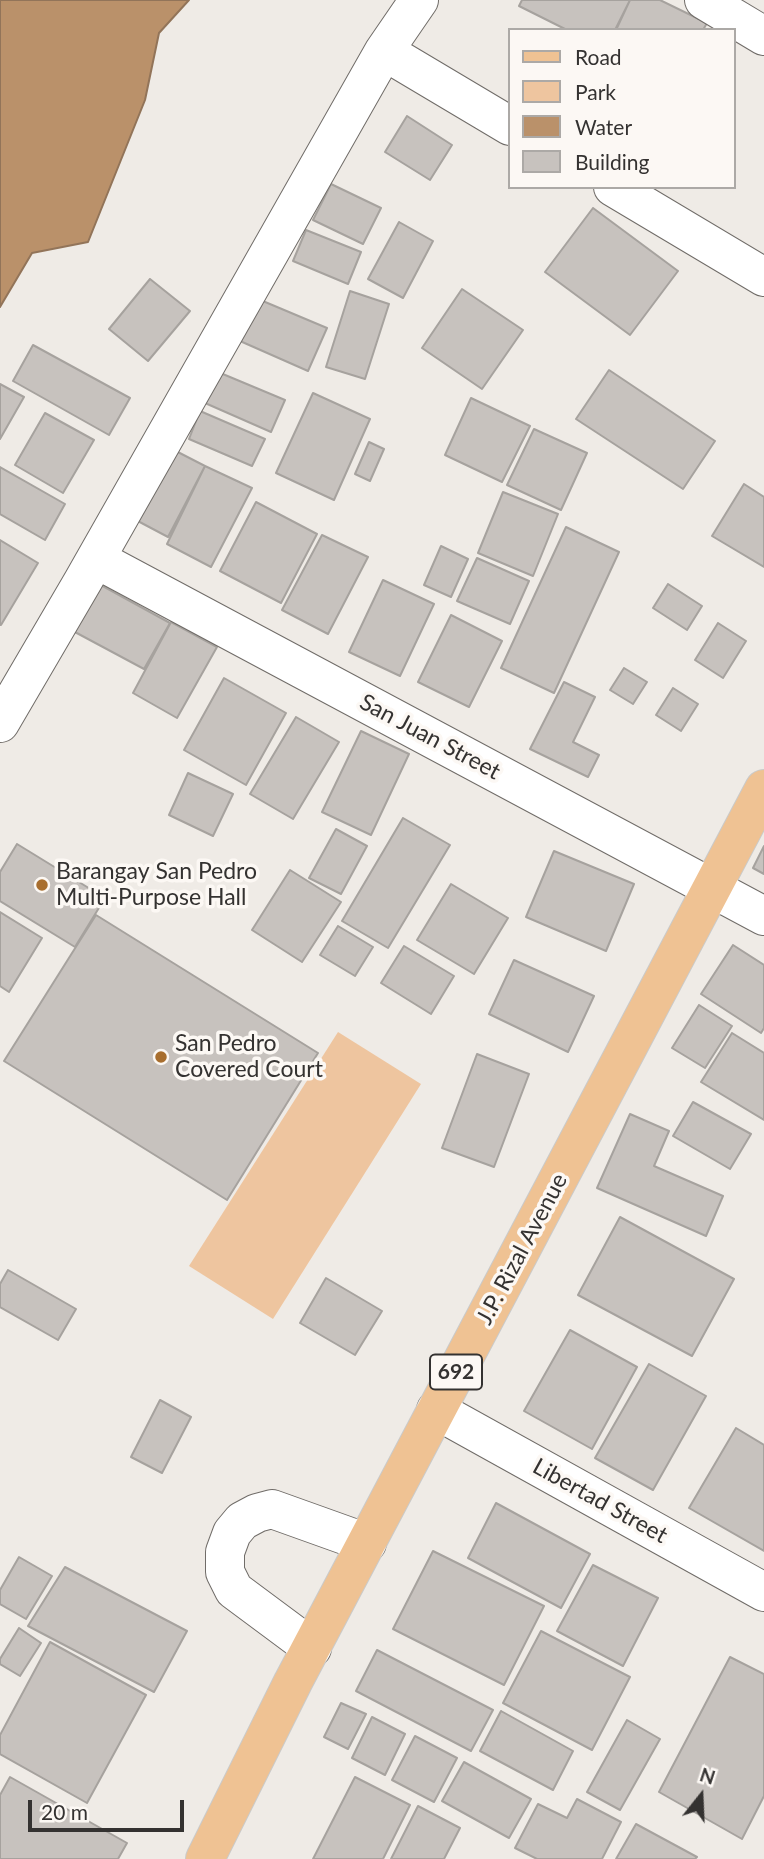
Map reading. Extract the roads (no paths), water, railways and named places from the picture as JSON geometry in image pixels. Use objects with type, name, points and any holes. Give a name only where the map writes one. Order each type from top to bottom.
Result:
[{"type":"main road","name":"J.P. Rizal Avenue","points":[[205,1859],[436,1410],[764,789]]},
{"type":"street","points":[[0,723],[384,51],[419,0]]},
{"type":"street","points":[[704,0],[764,36]]},
{"type":"street","points":[[384,51],[508,125]]},
{"type":"street","points":[[615,189],[764,278]]},
{"type":"street","name":"San Juan Street","points":[[96,559],[764,916]]},
{"type":"street","name":"Libertad Street","points":[[436,1410],[764,1592]]},
{"type":"street","points":[[312,1648],[234,1590],[225,1572],[225,1552],[232,1533],[242,1521],[272,1509],[367,1543]]},
{"type":"water","points":[[0,0],[189,0],[159,33],[145,100],[88,242],[32,253],[0,307]]},
{"type":"place","name":"Barangay San Pedro Multi-Purpose Hall","points":[[42,885]]},
{"type":"place","name":"San Pedro Covered Court","points":[[161,1057]]}]
